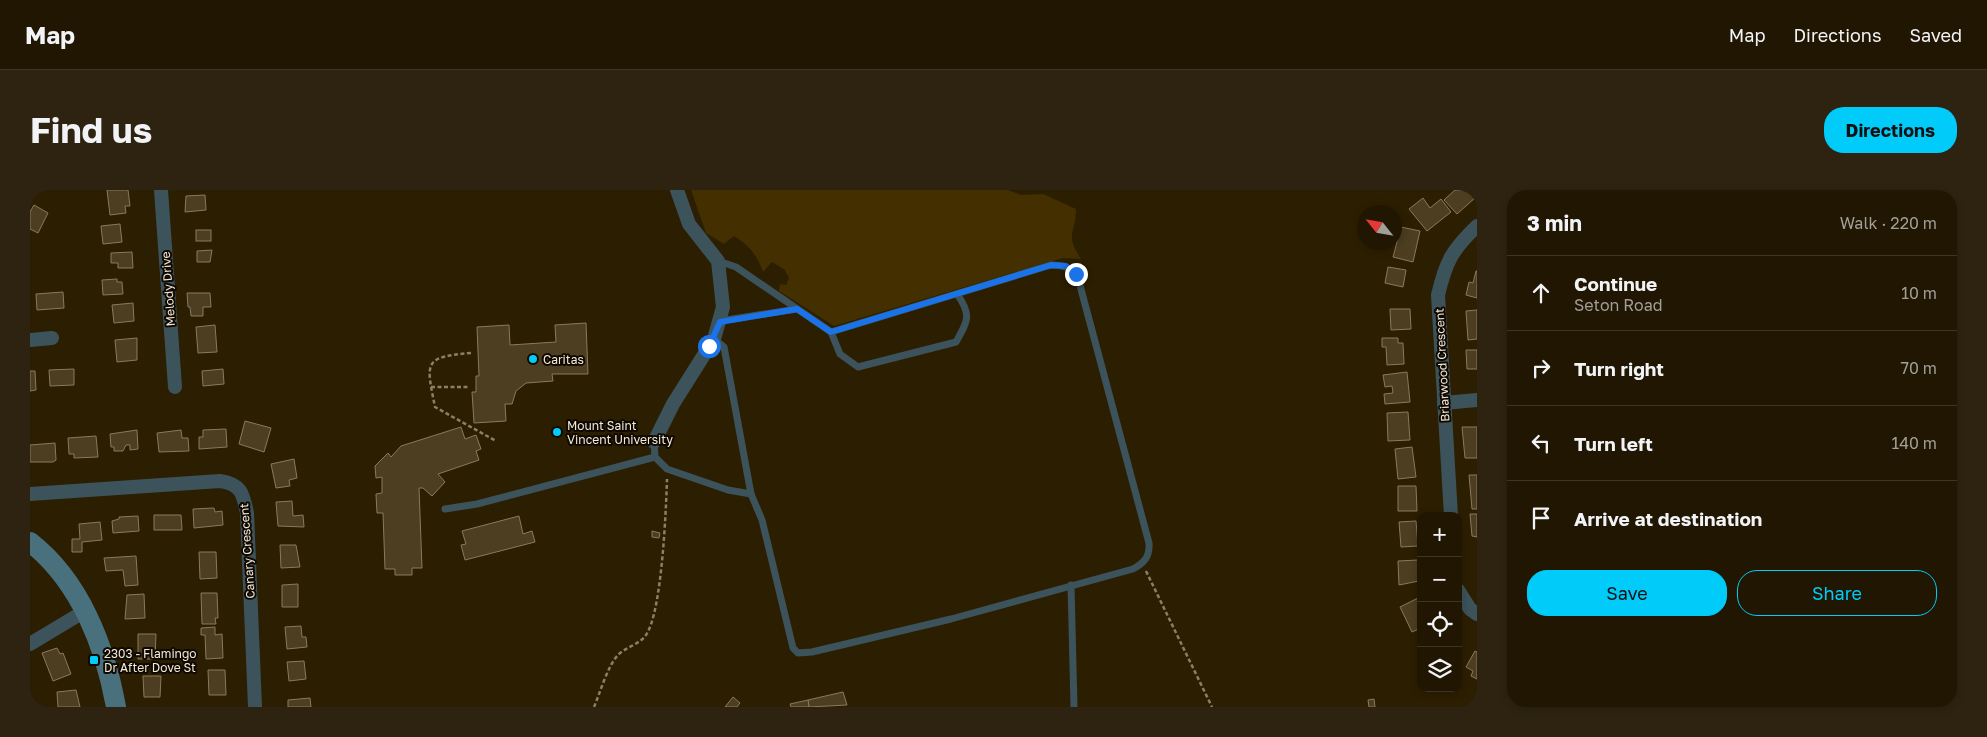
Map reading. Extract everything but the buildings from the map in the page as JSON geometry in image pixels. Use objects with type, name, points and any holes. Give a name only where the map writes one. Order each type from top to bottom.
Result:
[{"type":"street","name":"Melody Drive","points":[[162,190],[175,387]]},
{"type":"street","points":[[654,442],[672,404],[714,339],[723,307],[718,261],[689,224],[677,190]]},
{"type":"street","name":"Briarwood Crescent","points":[[1451,512],[1438,294],[1445,268],[1456,246],[1477,226]]},
{"type":"street","points":[[30,340],[52,338]]},
{"type":"street","points":[[1444,403],[1477,400]]},
{"type":"street","name":"Canary Crescent","points":[[30,494],[220,481],[233,483],[243,494],[247,513],[255,707]]},
{"type":"street","points":[[30,542],[58,567],[85,611],[99,639],[111,679],[116,707]]},
{"type":"street","points":[[1462,596],[1470,609],[1477,614]]},
{"type":"street","points":[[30,644],[85,611]]},
{"type":"lane","points":[[718,261],[736,267],[831,332],[840,354],[858,367],[956,342],[967,323],[966,307],[957,294]]},
{"type":"lane","points":[[714,339],[724,348],[751,494],[762,520],[793,648],[798,653],[812,652],[951,619],[1142,565],[1149,554],[1149,543],[1074,271],[1066,266],[1051,265],[831,332]]},
{"type":"lane","points":[[720,322],[797,309]]},
{"type":"lane","points":[[654,442],[655,457],[667,470],[728,490],[751,494]]},
{"type":"lane","points":[[445,509],[477,504],[655,457]]},
{"type":"lane","points":[[1071,586],[1074,707]]},
{"type":"path","points":[[471,353],[435,358],[430,371],[435,407],[496,441]]},
{"type":"path","points":[[431,387],[470,387]]},
{"type":"path","points":[[594,707],[615,658],[646,636],[655,611],[664,529],[667,470]]},
{"type":"path","points":[[1142,565],[1212,707]]},
{"type":"shaded area","points":[[691,190],[1008,190],[1021,195],[1043,194],[1076,209],[1072,239],[1081,259],[1063,258],[834,326],[779,291],[780,284],[786,285],[789,278],[785,270],[772,262],[763,272],[752,251],[740,240],[734,236],[724,244],[706,233]]},
{"type":"place","name":"Caritas","points":[[533,359]]},
{"type":"place","name":"Mount Saint Vincent University","points":[[557,432]]},
{"type":"place","name":"2303 - Flamingo Dr After Dove St","points":[[94,660]]},
{"type":"route","points":[[709,346],[714,339],[720,322],[734,318],[797,309],[831,332],[1051,265],[1066,266],[1076,274]]}]
